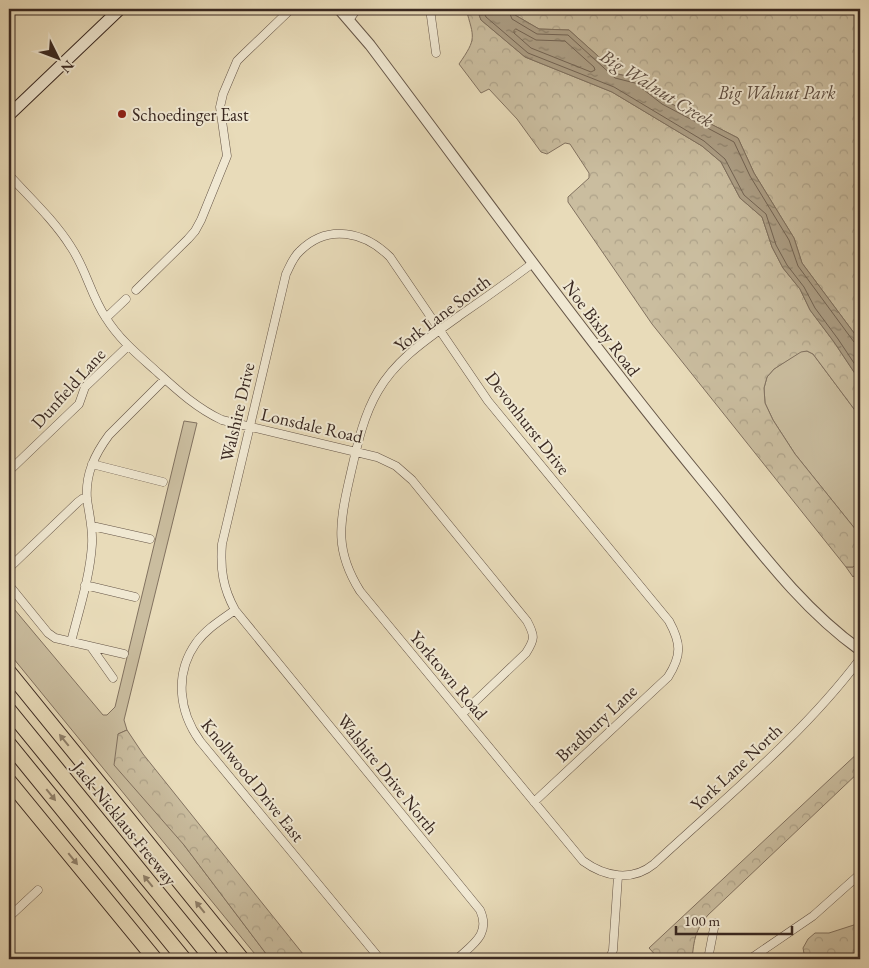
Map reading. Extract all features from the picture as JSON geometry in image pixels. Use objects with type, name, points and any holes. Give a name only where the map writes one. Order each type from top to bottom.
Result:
[{"type":"highway","points":[[9,672],[242,959]]},
{"type":"highway","name":"Jack Nicklaus Freeway","points":[[9,710],[212,959]]},
{"type":"highway","points":[[9,744],[184,959]]},
{"type":"highway","points":[[9,781],[154,959]]},
{"type":"main road","points":[[9,115],[120,9]]},
{"type":"street","points":[[136,290],[195,230],[227,156],[220,107],[223,94],[237,62],[292,9]]},
{"type":"street","name":"Noe Bixby Road","points":[[339,9],[370,45],[632,395],[790,586],[823,620],[860,650]]},
{"type":"street","points":[[349,20],[357,9]]},
{"type":"street","points":[[430,9],[436,53]]},
{"type":"street","name":"Lonsdale Road","points":[[9,175],[55,224],[72,248],[95,299],[106,318],[128,346],[191,402],[222,420],[388,460],[404,472],[527,621],[533,632],[532,643],[526,653],[462,714]]},
{"type":"street","name":"Devonhurst Drive","points":[[324,237],[346,234],[359,236],[381,248],[390,258],[488,401],[669,621],[677,635],[679,651],[676,665]]},
{"type":"street","name":"Walshire Drive","points":[[235,610],[227,595],[222,579],[221,553],[249,426],[286,274],[300,251],[324,237]]},
{"type":"street","name":"York Lane South","points":[[356,451],[370,408],[385,380],[410,352],[533,263]]},
{"type":"street","points":[[106,318],[126,299]]},
{"type":"street","name":"Dunfield Lane","points":[[9,471],[79,404],[85,387],[128,346]]},
{"type":"street","points":[[71,642],[91,553],[92,526],[87,486],[92,464],[101,445],[109,435],[165,378]]},
{"type":"street","name":"Yorktown Road","points":[[356,451],[340,531],[341,547],[345,562],[360,591],[583,860],[597,870],[618,876]]},
{"type":"street","points":[[92,464],[164,482]]},
{"type":"street","points":[[9,568],[78,502],[87,498]]},
{"type":"street","points":[[92,526],[150,539]]},
{"type":"street","points":[[9,585],[51,636],[124,654]]},
{"type":"street","points":[[85,585],[135,597]]},
{"type":"street","name":"Knollwood Drive East","points":[[235,610],[210,628],[191,651],[182,678],[181,688],[184,711],[188,721],[200,741],[380,959]]},
{"type":"street","name":"Walshire Drive North","points":[[235,610],[480,910],[484,926],[480,936],[457,959]]},
{"type":"street","points":[[91,646],[113,678]]},
{"type":"street","name":"York Lane North","points":[[618,876],[637,874],[654,864],[813,715],[860,660]]},
{"type":"street","name":"Bradbury Lane","points":[[534,802],[668,677],[676,665]]},
{"type":"street","points":[[750,959],[813,916],[860,874]]},
{"type":"street","points":[[610,959],[613,950],[618,876]]},
{"type":"street","points":[[9,916],[38,890]]},
{"type":"street","points":[[708,959],[715,923]]},
{"type":"green space","points":[[466,9],[477,9],[481,20],[525,57],[612,92],[702,146],[721,162],[740,198],[762,217],[772,247],[783,268],[800,289],[810,310],[860,381],[860,417],[813,354],[807,351],[801,352],[774,369],[767,377],[764,388],[765,403],[773,420],[795,454],[860,535],[860,560],[853,567],[846,567],[652,324],[568,202],[568,197],[589,178],[589,173],[570,144],[565,143],[547,154],[541,152],[517,119],[489,89],[481,93],[459,64],[469,49],[472,38]]},
{"type":"green space","name":"Big Walnut Park","points":[[512,9],[860,9],[860,341],[802,263],[794,238],[754,173],[738,138],[664,100],[638,79],[618,74],[569,30],[539,29],[515,15]]},
{"type":"green space","points":[[801,351],[813,354],[860,417],[860,535],[795,454],[773,420],[765,403],[764,388],[767,377],[774,369]]},
{"type":"green space","points":[[184,421],[197,423],[124,720],[127,730],[118,734],[184,845],[270,959],[259,959],[9,653],[9,603],[103,715],[107,715],[115,707]]},
{"type":"green space","points":[[860,560],[860,569],[853,577],[846,567],[853,567]]},
{"type":"green space","points":[[127,730],[143,754],[307,959],[270,959],[184,845],[114,765],[118,734]]},
{"type":"green space","points":[[860,751],[860,771],[708,915],[696,936],[692,959],[659,959],[649,948]]},
{"type":"green space","points":[[860,923],[860,959],[805,959],[803,948],[808,939],[815,933],[829,933]]},
{"type":"water","points":[[477,9],[512,9],[515,15],[539,29],[569,30],[618,74],[638,79],[664,100],[738,138],[754,173],[794,238],[802,263],[860,341],[860,381],[810,310],[800,289],[783,268],[772,247],[762,217],[740,198],[721,162],[702,146],[612,92],[525,57],[481,20]]},
{"type":"place","name":"Schoedinger East","points":[[122,114]]},
{"type":"water label","name":"Big Walnut Creek","points":[[657,88]]}]
